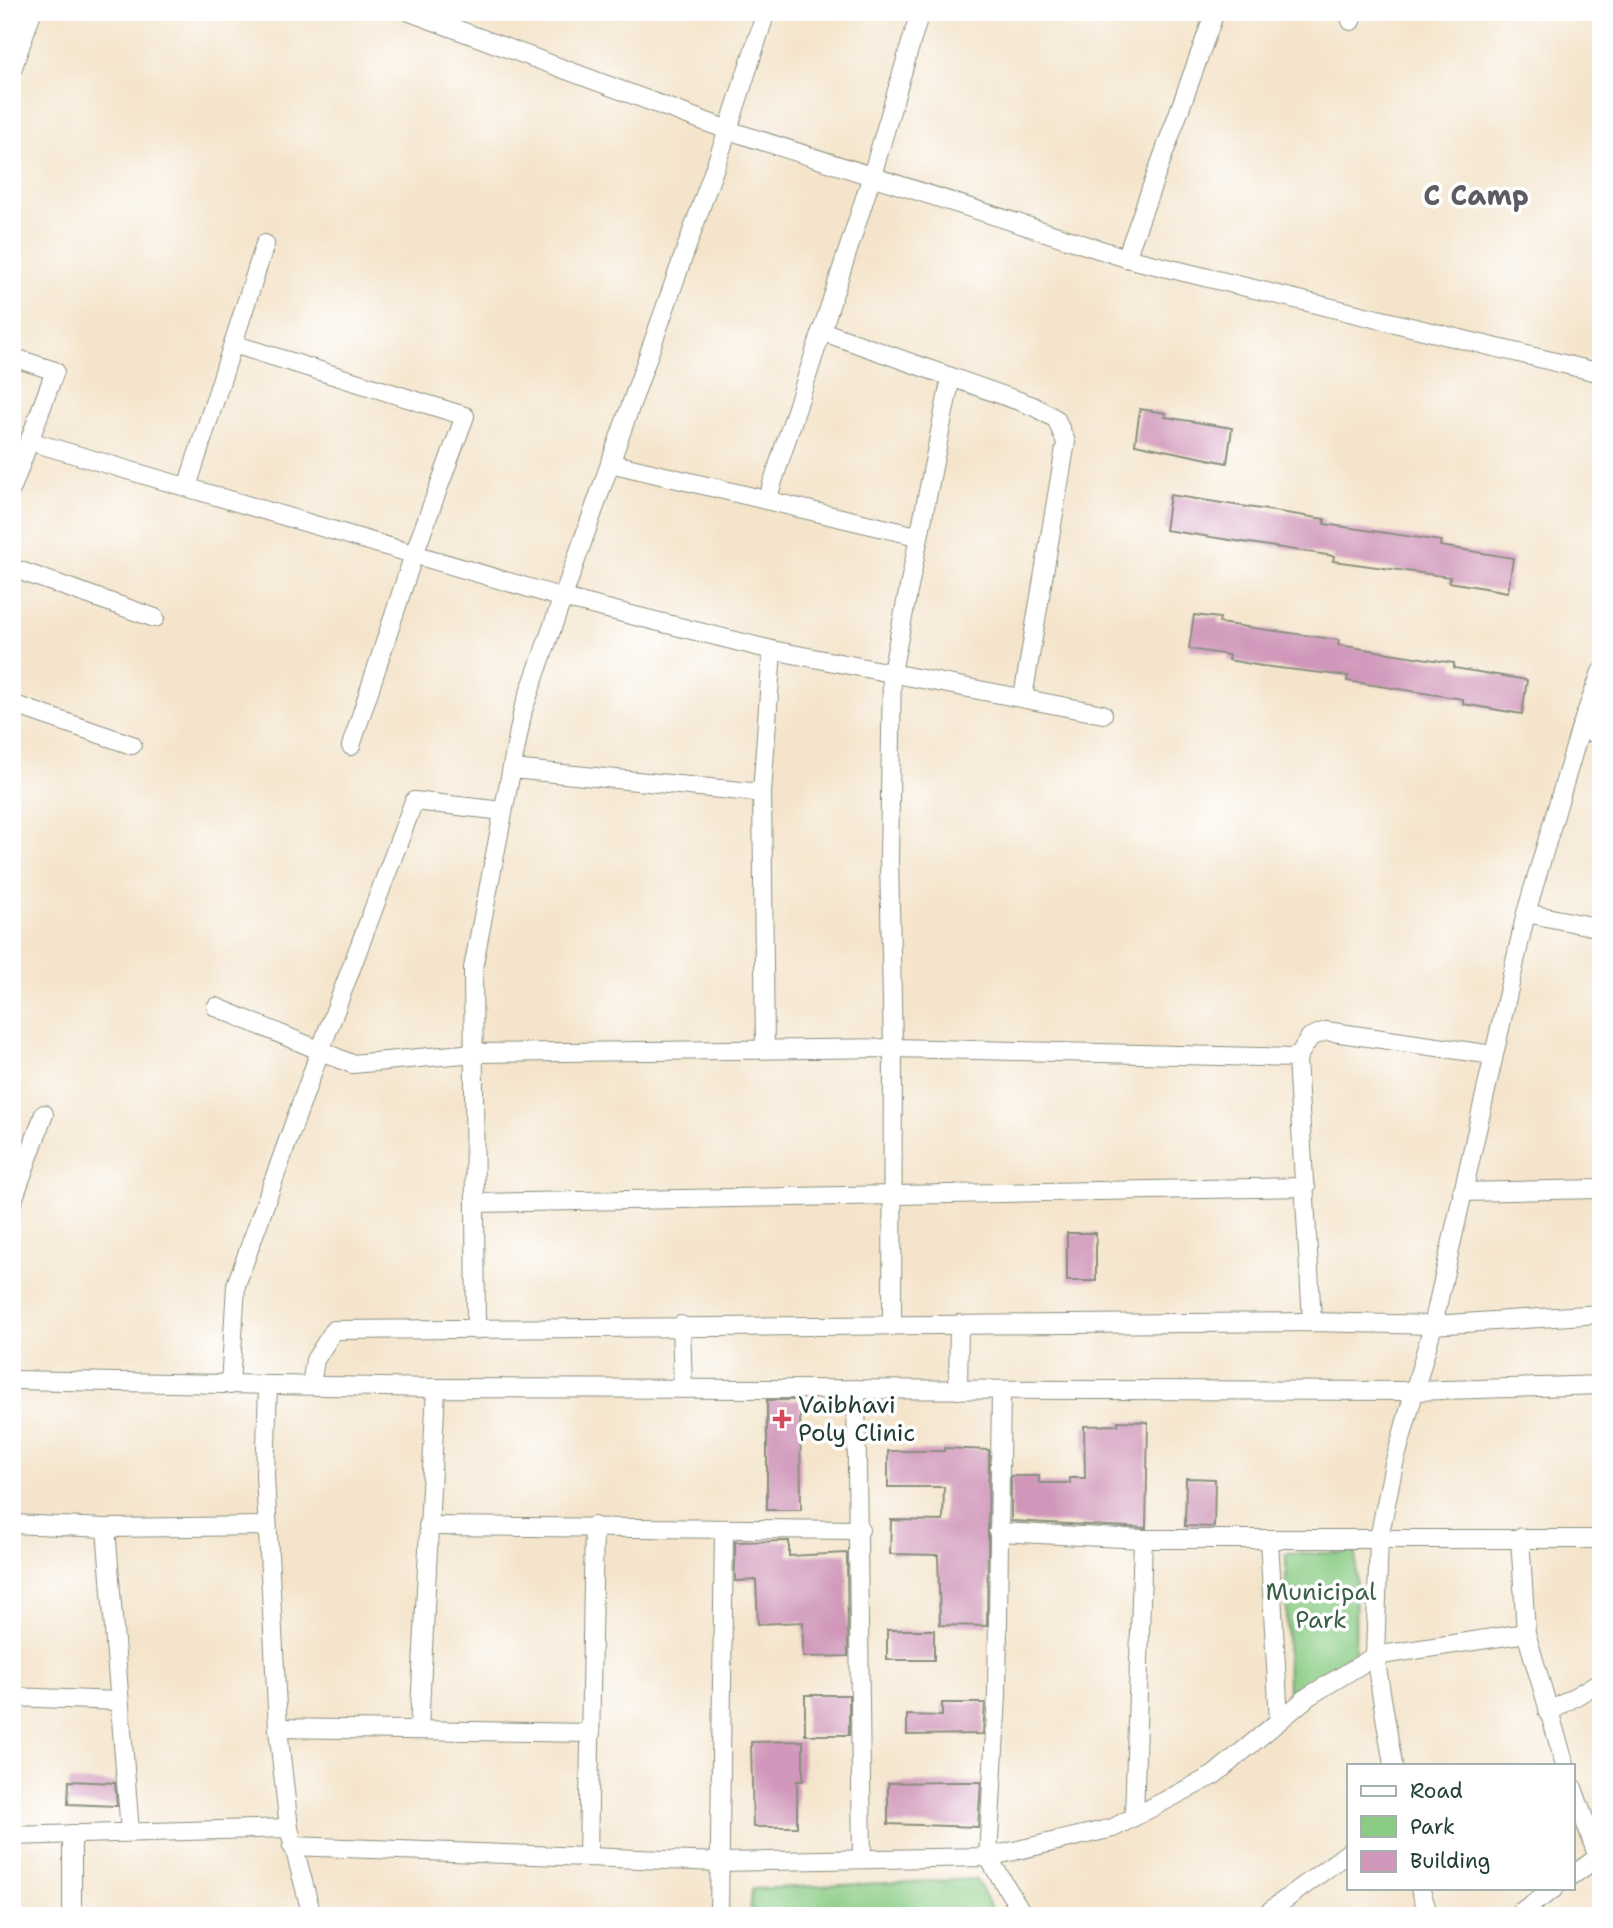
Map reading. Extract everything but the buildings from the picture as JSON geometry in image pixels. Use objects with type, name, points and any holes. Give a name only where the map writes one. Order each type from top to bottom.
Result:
[{"type":"street","points":[[14,60],[32,12]]},
{"type":"street","points":[[410,12],[728,130],[1126,258],[1601,373]]},
{"type":"street","points":[[476,1330],[473,968],[523,710],[728,130],[766,12]]},
{"type":"street","points":[[767,500],[871,178],[920,12]]},
{"type":"street","points":[[1126,258],[1215,12]]},
{"type":"street","points":[[187,487],[265,244]]},
{"type":"street","points":[[821,331],[1033,406],[1056,419],[1066,442],[1023,697]]},
{"type":"street","points":[[233,344],[465,416],[414,554],[351,746]]},
{"type":"street","points":[[12,358],[55,370],[12,488]]},
{"type":"street","points":[[891,1326],[894,1193],[889,859],[892,671],[951,377]]},
{"type":"street","points":[[29,441],[563,598],[772,650],[1103,713]]},
{"type":"street","points":[[610,463],[917,536]]},
{"type":"street","points":[[12,568],[155,618]]},
{"type":"street","points":[[765,1049],[762,793],[772,650]]},
{"type":"street","points":[[1393,1764],[1375,1656],[1379,1538],[1413,1391],[1433,1325],[1526,913],[1580,730],[1601,672]]},
{"type":"street","points":[[12,704],[132,745]]},
{"type":"street","points":[[1580,730],[1601,734]]},
{"type":"street","points":[[512,769],[762,793]]},
{"type":"street","points":[[230,1385],[236,1285],[414,800],[503,811]]},
{"type":"street","points":[[1526,913],[1601,929]]},
{"type":"street","points":[[216,1007],[352,1064],[475,1053],[893,1048],[1297,1058]]},
{"type":"street","points":[[1312,1322],[1297,1058],[1310,1037],[1326,1031],[1493,1055]]},
{"type":"street","points":[[12,1203],[44,1114]]},
{"type":"street","points":[[475,1203],[1306,1186]]},
{"type":"street","points":[[1462,1192],[1601,1189]]},
{"type":"street","points":[[311,1385],[315,1360],[334,1330],[681,1325],[1312,1322],[1433,1325],[1601,1314]]},
{"type":"street","points":[[958,1390],[959,1324]]},
{"type":"street","points":[[681,1325],[683,1389]]},
{"type":"street","points":[[12,1380],[436,1388],[856,1390],[1413,1391],[1601,1385]]},
{"type":"street","points":[[268,1386],[267,1526],[278,1728],[290,1837],[312,1916]]},
{"type":"street","points":[[419,1730],[436,1388]]},
{"type":"street","points":[[856,1390],[860,1530],[862,1859]]},
{"type":"street","points":[[1001,1390],[997,1695],[988,1857],[1024,1916]]},
{"type":"street","points":[[12,1524],[106,1528],[267,1526]]},
{"type":"street","points":[[428,1526],[860,1530]]},
{"type":"street","points":[[588,1857],[594,1526]]},
{"type":"street","points":[[106,1528],[130,1832]]},
{"type":"street","points":[[719,1916],[724,1528]]},
{"type":"street","points":[[998,1532],[1143,1539],[1601,1539]]},
{"type":"street","points":[[1520,1537],[1526,1633],[1565,1764]]},
{"type":"street","points":[[1134,1817],[1143,1539]]},
{"type":"street","points":[[1269,1539],[1279,1721]]},
{"type":"street","points":[[12,1836],[130,1832],[290,1837],[588,1857],[719,1861],[988,1857],[1113,1829],[1214,1775],[1309,1696],[1375,1656],[1526,1633]]},
{"type":"street","points":[[1548,1713],[1601,1681]]},
{"type":"street","points":[[12,1698],[119,1701]]},
{"type":"street","points":[[278,1728],[591,1733]]},
{"type":"street","points":[[1574,1791],[1599,1860],[1574,1874]]},
{"type":"street","points":[[72,1834],[72,1916]]},
{"type":"street","points":[[1264,1916],[1347,1854]]},
{"type":"street","points":[[1421,1890],[1429,1916]]},
{"type":"street","points":[[1515,1916],[1552,1890]]},
{"type":"green space","name":"Municipal Park","points":[[1356,1552],[1355,1658],[1288,1699],[1286,1554]]},
{"type":"green space","points":[[976,1879],[995,1916],[750,1916],[752,1889]]},
{"type":"place","name":"Vaibhavi Poly Clinic","points":[[782,1419]]},
{"type":"district","name":"C Camp","points":[[1476,195]]}]
